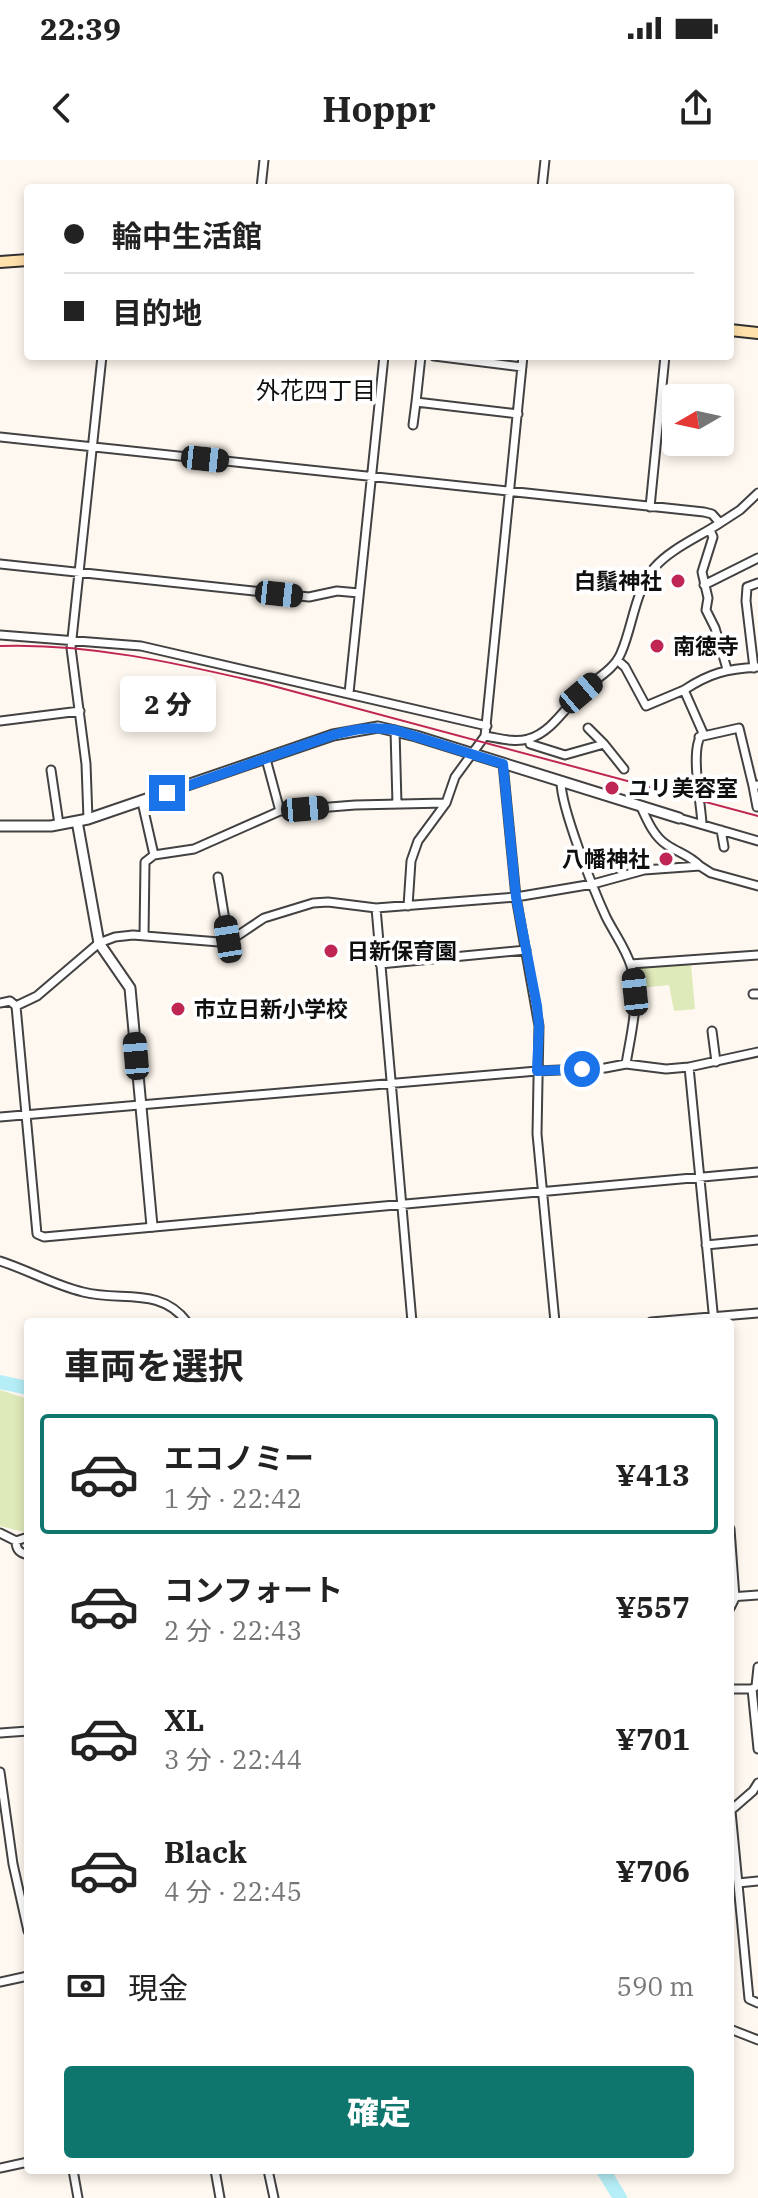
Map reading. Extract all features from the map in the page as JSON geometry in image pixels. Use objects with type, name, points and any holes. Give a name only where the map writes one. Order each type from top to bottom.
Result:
[{"type":"main road","points":[[0,262],[24,260]]},
{"type":"main road","points":[[734,330],[758,333]]},
{"type":"street","points":[[261,184],[264,160]]},
{"type":"street","points":[[542,184],[545,160]]},
{"type":"street","points":[[102,360],[71,648],[86,764],[82,820],[99,943],[130,988],[152,1226]]},
{"type":"street","points":[[349,693],[384,360]]},
{"type":"street","points":[[413,425],[421,360]]},
{"type":"street","points":[[466,360],[522,367]]},
{"type":"street","points":[[408,906],[411,861],[418,841],[446,803],[455,777],[485,736],[512,491],[523,360]]},
{"type":"street","points":[[650,507],[665,360]]},
{"type":"street","points":[[416,402],[518,414]]},
{"type":"street","points":[[0,437],[704,512],[712,514],[720,523]]},
{"type":"street","points":[[485,736],[529,739],[568,709],[617,660],[640,596],[655,568],[740,510],[758,493]]},
{"type":"street","points":[[710,530],[713,537],[702,572],[708,598],[706,610],[715,628],[727,669]]},
{"type":"street","points":[[704,585],[758,558]]},
{"type":"street","points":[[0,564],[309,597],[337,591],[359,593]]},
{"type":"street","points":[[617,660],[625,667],[646,706],[727,669],[756,668],[746,601],[747,587],[758,583]]},
{"type":"street","points":[[0,635],[141,646],[487,726]]},
{"type":"street","points":[[684,690],[703,733],[698,738],[694,754],[699,774],[702,824]]},
{"type":"street","points":[[0,721],[80,711]]},
{"type":"street","points":[[0,826],[26,827],[82,820],[358,729],[378,727],[758,841]]},
{"type":"street","points":[[588,728],[624,769]]},
{"type":"street","points":[[698,738],[739,728],[755,785],[757,807]]},
{"type":"street","points":[[395,730],[397,804]]},
{"type":"street","points":[[529,739],[530,744],[565,755],[604,744]]},
{"type":"street","points":[[266,759],[280,811]]},
{"type":"street","points":[[503,764],[516,897],[539,1026],[537,1134],[555,1318]]},
{"type":"street","points":[[51,770],[59,824]]},
{"type":"street","points":[[561,782],[566,808],[604,913],[631,964],[634,1004],[626,1064]]},
{"type":"street","points":[[142,802],[154,855]]},
{"type":"street","points":[[144,936],[145,862],[154,855],[194,849],[280,811],[446,803]]},
{"type":"street","points":[[641,807],[658,837],[667,845],[688,854],[711,873],[758,886]]},
{"type":"street","points":[[721,830],[724,847]]},
{"type":"street","points":[[16,1006],[37,996],[99,943],[115,937],[144,936],[206,942],[228,939],[264,918],[313,903],[376,908],[516,897],[593,884],[644,870],[700,866]]},
{"type":"street","points":[[218,877],[228,939]]},
{"type":"street","points":[[376,908],[412,1318]]},
{"type":"street","points":[[380,964],[526,950]]},
{"type":"street","points":[[631,964],[758,955]]},
{"type":"street","points":[[0,1003],[10,1001],[16,1006],[37,1234],[44,1237],[758,1172]]},
{"type":"street","points":[[712,1031],[716,1062]]},
{"type":"street","points":[[0,1117],[626,1064],[666,1069],[758,1052]]},
{"type":"street","points":[[689,1067],[713,1318]]},
{"type":"street","points":[[706,1245],[758,1240]]},
{"type":"street","points":[[0,1261],[84,1293],[149,1296],[166,1303],[183,1318]]},
{"type":"street","points":[[720,1318],[758,1313]]},
{"type":"street","points":[[0,1533],[16,1541],[24,1538]]},
{"type":"street","points":[[16,1541],[16,1547],[24,1554]]},
{"type":"street","points":[[734,1597],[758,1595]]},
{"type":"street","points":[[734,1689],[752,1689],[756,1686],[758,1667]]},
{"type":"street","points":[[752,1689],[758,1749]]},
{"type":"street","points":[[0,1733],[24,1731]]},
{"type":"street","points":[[0,1772],[13,1864],[24,1913]]},
{"type":"street","points":[[734,1808],[758,1783]]},
{"type":"street","points":[[734,1847],[749,1999],[758,2003]]},
{"type":"street","points":[[738,1883],[758,1881]]},
{"type":"street","points":[[0,1982],[24,1977]]},
{"type":"street","points":[[734,2031],[758,2040]]},
{"type":"street","points":[[0,2168],[24,2163]]},
{"type":"street","points":[[74,2174],[78,2198]]},
{"type":"street","points":[[216,2174],[220,2198]]},
{"type":"street","points":[[269,2174],[274,2198]]},
{"type":"green space","points":[[691,964],[695,1009],[674,1011],[669,985],[641,988],[637,968]]},
{"type":"green space","points":[[0,1390],[24,1398],[24,1532],[0,1526]]},
{"type":"waterway","points":[[0,1382],[24,1387]]},
{"type":"waterway","points":[[605,2174],[620,2198]]},
{"type":"railway","points":[[0,646],[99,651],[262,683],[758,816]]},
{"type":"place","name":"白鬚神社","points":[[678,581]]},
{"type":"place","name":"南徳寺","points":[[657,646]]},
{"type":"place","name":"ユリ美容室","points":[[612,788]]},
{"type":"place","name":"八幡神社","points":[[666,859]]},
{"type":"place","name":"日新保育園","points":[[331,951]]},
{"type":"place","name":"市立日新小学校","points":[[178,1009]]},
{"type":"district","name":"外花四丁目","points":[[316,391]]},
{"type":"route","points":[[167,793],[333,735],[378,727],[503,764],[516,897],[537,1006],[537,1071],[582,1069]]}]
